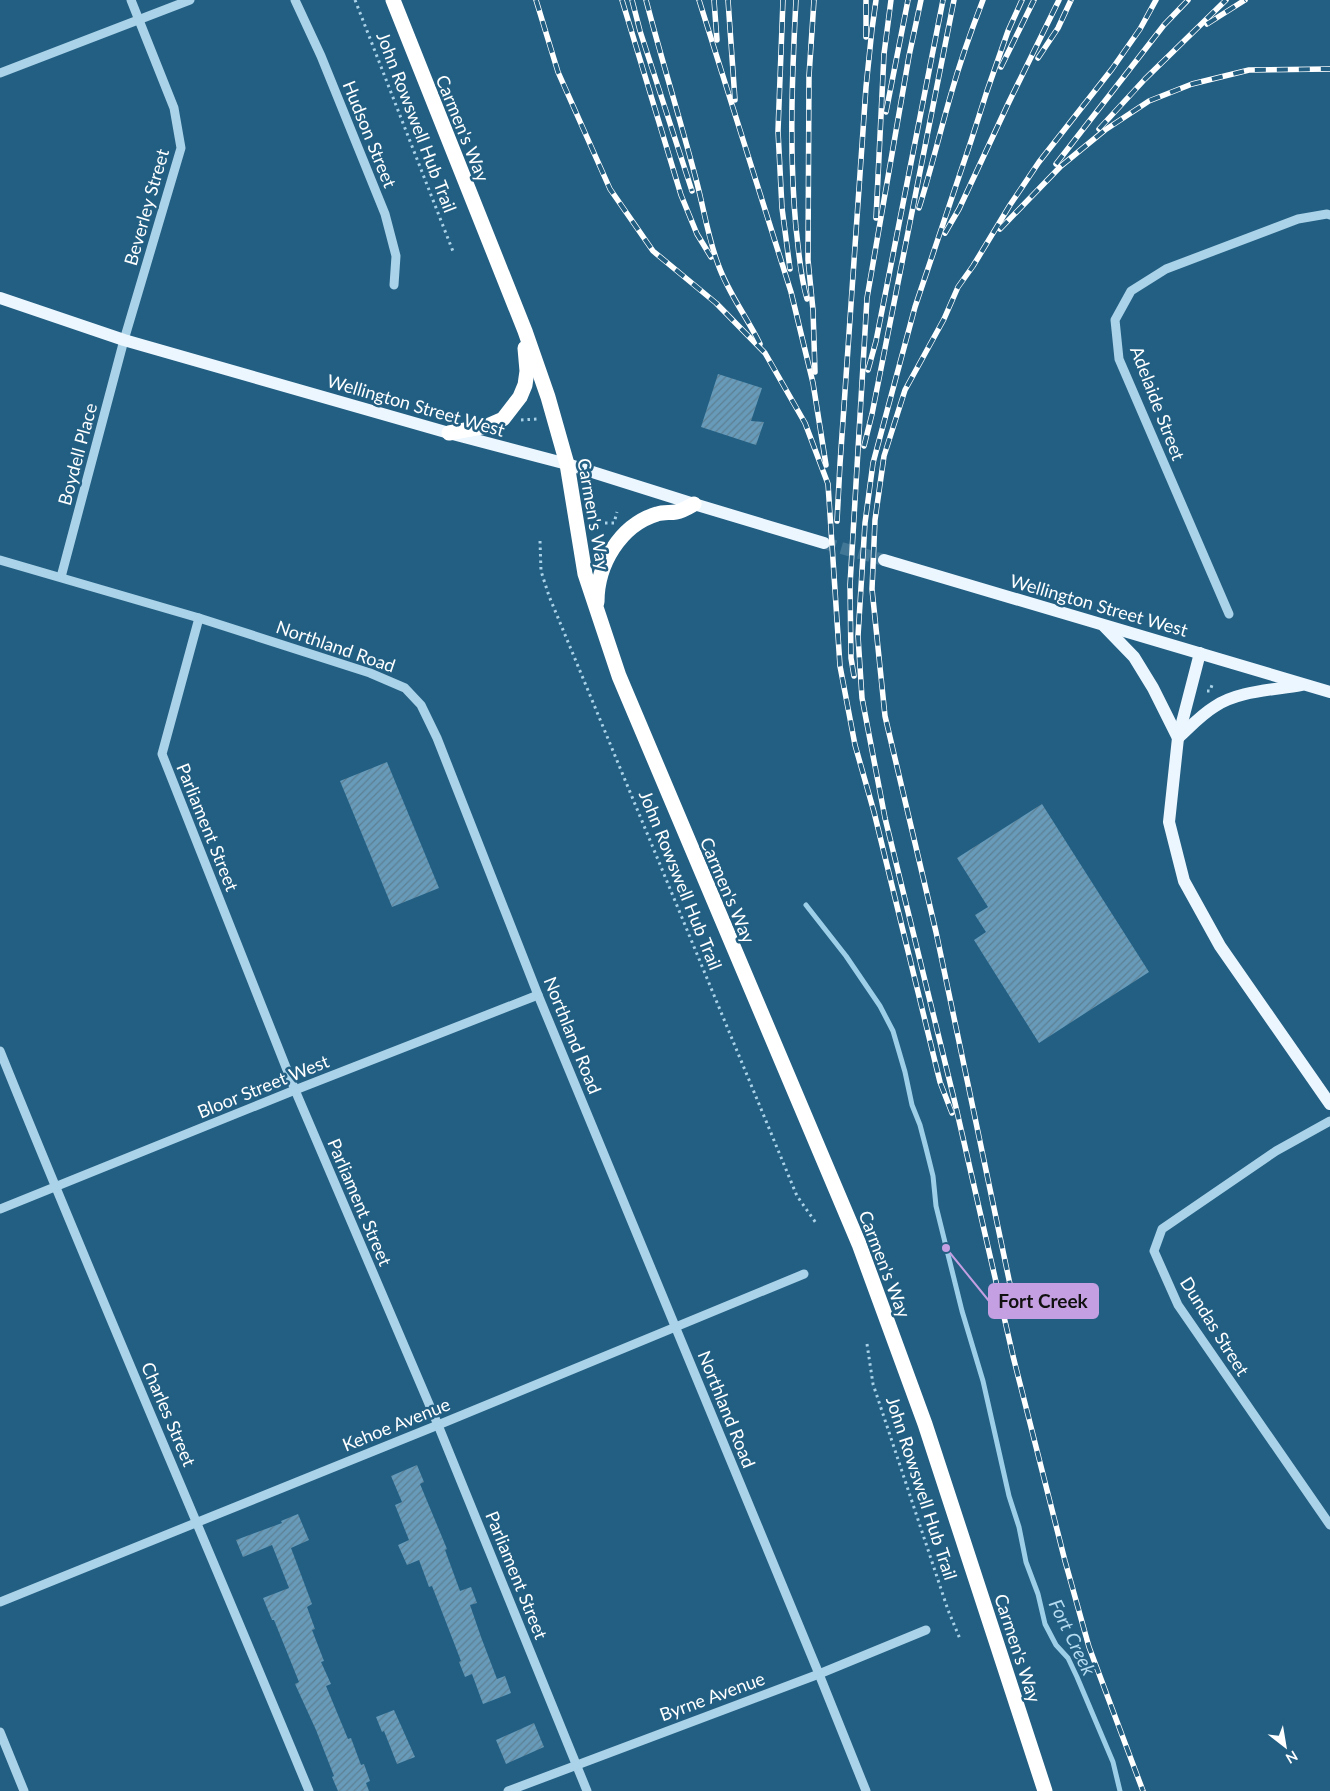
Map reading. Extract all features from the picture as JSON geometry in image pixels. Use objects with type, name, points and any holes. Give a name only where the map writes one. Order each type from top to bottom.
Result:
[{"type":"highway","name":"Carmen's Way","points":[[393,0],[525,331],[548,397],[567,464],[585,574],[618,676],[859,1244],[925,1424],[1045,1791]]},
{"type":"highway","points":[[450,434],[487,426],[502,419],[520,397],[525,384],[526,371],[525,331]]},
{"type":"highway","points":[[597,609],[597,588],[608,556],[629,529],[641,521],[658,514],[678,512],[694,504]]},
{"type":"main road","name":"Wellington Street West","points":[[0,298],[124,340],[450,434],[567,464],[824,542]]},
{"type":"main road","name":"Wellington Street West","points":[[884,560],[1200,653],[1178,738],[1169,822],[1184,881],[1220,946],[1330,1104]]},
{"type":"main road","points":[[1102,624],[1134,657],[1153,688],[1178,738],[1214,706],[1238,696],[1303,684]]},
{"type":"main road","points":[[1200,653],[1328,690]]},
{"type":"street","name":"Beverley Street","points":[[124,340],[181,148],[174,108],[131,0]]},
{"type":"street","points":[[0,73],[190,0]]},
{"type":"street","name":"Hudson Street","points":[[295,0],[321,56],[385,214],[396,256],[394,284]]},
{"type":"street","name":"Adelaide Street","points":[[1229,614],[1119,359],[1115,320],[1131,291],[1166,269],[1298,219],[1330,215]]},
{"type":"street","name":"Boydell Place","points":[[60,577],[124,340]]},
{"type":"street","name":"Northland Road","points":[[0,560],[199,618],[370,673],[405,688],[421,706],[437,738],[538,995],[866,1791]]},
{"type":"street","name":"Parliament Street","points":[[199,618],[162,754],[295,1090],[438,1425],[587,1791]]},
{"type":"street","name":"Bloor Street West","points":[[0,1209],[295,1090],[538,995]]},
{"type":"street","name":"Charles Street","points":[[0,1051],[55,1187],[198,1523],[309,1791]]},
{"type":"street","name":"Dundas Street","points":[[1330,1121],[1276,1151],[1162,1229],[1154,1251],[1178,1305],[1330,1525]]},
{"type":"street","name":"Kehoe Avenue","points":[[0,1602],[198,1523],[804,1274]]},
{"type":"street","name":"Byrne Avenue","points":[[508,1791],[819,1674],[926,1630]]},
{"type":"street","points":[[0,1732],[24,1791]]},
{"type":"path","name":"John Rowswell Hub Trail","points":[[355,0],[454,254]]},
{"type":"path","points":[[521,420],[538,419]]},
{"type":"path","points":[[605,523],[614,523],[617,512]]},
{"type":"path","name":"John Rowswell Hub Trail","points":[[540,541],[541,571],[553,605],[797,1196],[816,1223]]},
{"type":"path","points":[[1206,691],[1210,691],[1212,685]]},
{"type":"path","name":"John Rowswell Hub Trail","points":[[867,1344],[872,1384],[948,1610],[960,1639]]},
{"type":"building","points":[[718,374],[762,388],[751,421],[764,422],[756,445],[701,427]]},
{"type":"building","points":[[387,762],[439,888],[392,907],[340,781]]},
{"type":"building","points":[[1042,804],[1149,972],[1039,1043],[974,940],[986,932],[975,915],[988,907],[957,858]]},
{"type":"building","points":[[417,1465],[424,1482],[420,1484],[447,1549],[445,1550],[460,1591],[471,1587],[477,1603],[470,1605],[481,1637],[497,1679],[505,1676],[511,1693],[483,1704],[472,1674],[465,1677],[459,1662],[461,1661],[432,1586],[429,1587],[419,1560],[407,1565],[398,1545],[409,1540],[395,1505],[402,1502],[391,1476]]},
{"type":"building","points":[[298,1514],[309,1540],[291,1548],[312,1604],[307,1607],[315,1629],[312,1630],[324,1661],[321,1662],[331,1684],[326,1686],[348,1739],[351,1738],[361,1765],[364,1764],[370,1781],[366,1783],[369,1791],[338,1791],[316,1730],[295,1684],[299,1682],[263,1598],[289,1588],[272,1545],[243,1557],[236,1540],[282,1523],[281,1521]]},
{"type":"building","points":[[394,1710],[415,1757],[397,1764],[384,1731],[382,1732],[376,1717]]},
{"type":"building","points":[[534,1723],[544,1747],[506,1764],[496,1740]]},
{"type":"waterway","name":"Fort Creek","points":[[806,905],[846,956],[880,1006],[893,1031],[912,1105],[926,1148],[933,1176],[936,1206],[962,1311],[983,1381],[1026,1562],[1038,1594],[1045,1624],[1056,1645],[1068,1658],[1077,1677],[1113,1762],[1120,1791]]},
{"type":"tunnel","points":[[824,543],[884,560]]},
{"type":"railway","points":[[536,0],[558,72],[610,189],[653,251],[716,303],[765,353],[805,423],[828,484],[840,666],[855,745],[874,812],[940,1082],[952,1113]]},
{"type":"railway","points":[[622,0],[681,195],[697,234],[711,257]]},
{"type":"railway","points":[[632,0],[640,31],[692,191]]},
{"type":"railway","points":[[646,0],[700,193],[715,254],[722,275],[760,344]]},
{"type":"railway","points":[[699,0],[791,292],[813,383],[826,465]]},
{"type":"railway","points":[[714,0],[717,40]]},
{"type":"railway","points":[[728,0],[735,100]]},
{"type":"railway","points":[[783,0],[778,131],[782,208],[790,269]]},
{"type":"railway","points":[[796,0],[792,86],[792,171],[799,255],[807,299]]},
{"type":"railway","points":[[814,0],[809,76],[808,260],[813,310],[815,372]]},
{"type":"railway","points":[[866,0],[866,37]]},
{"type":"railway","points":[[837,521],[866,87],[876,0]]},
{"type":"railway","points":[[876,218],[884,54],[891,0]]},
{"type":"railway","points":[[886,112],[908,0]]},
{"type":"railway","points":[[854,676],[851,658],[850,585],[867,298],[909,56],[921,0]]},
{"type":"railway","points":[[868,370],[876,341],[943,0]]},
{"type":"railway","points":[[864,446],[872,414],[954,0]]},
{"type":"railway","points":[[919,208],[958,70],[983,0]]},
{"type":"railway","points":[[1022,0],[1008,31],[987,91],[915,307],[873,463],[865,523],[858,636],[862,698],[885,818],[955,1103],[1013,1356],[1065,1561],[1089,1647],[1143,1791]]},
{"type":"railway","points":[[1001,67],[1034,0]]},
{"type":"railway","points":[[945,233],[959,209],[1059,0]]},
{"type":"railway","points":[[1038,58],[1058,28],[1071,0]]},
{"type":"railway","points":[[1016,1313],[936,932],[885,716],[872,589],[875,520],[884,456],[905,390],[944,319],[958,287],[1039,162],[1112,69],[1140,29],[1156,0]]},
{"type":"railway","points":[[1056,164],[1164,25],[1188,0]]},
{"type":"railway","points":[[1099,129],[1145,79],[1226,0]]},
{"type":"railway","points":[[1207,24],[1245,0]]},
{"type":"railway","points":[[1000,229],[1061,166],[1105,130],[1149,101],[1192,84],[1249,70],[1330,69]]},
{"type":"place","name":"Fort Creek","points":[[946,1248]]}]
